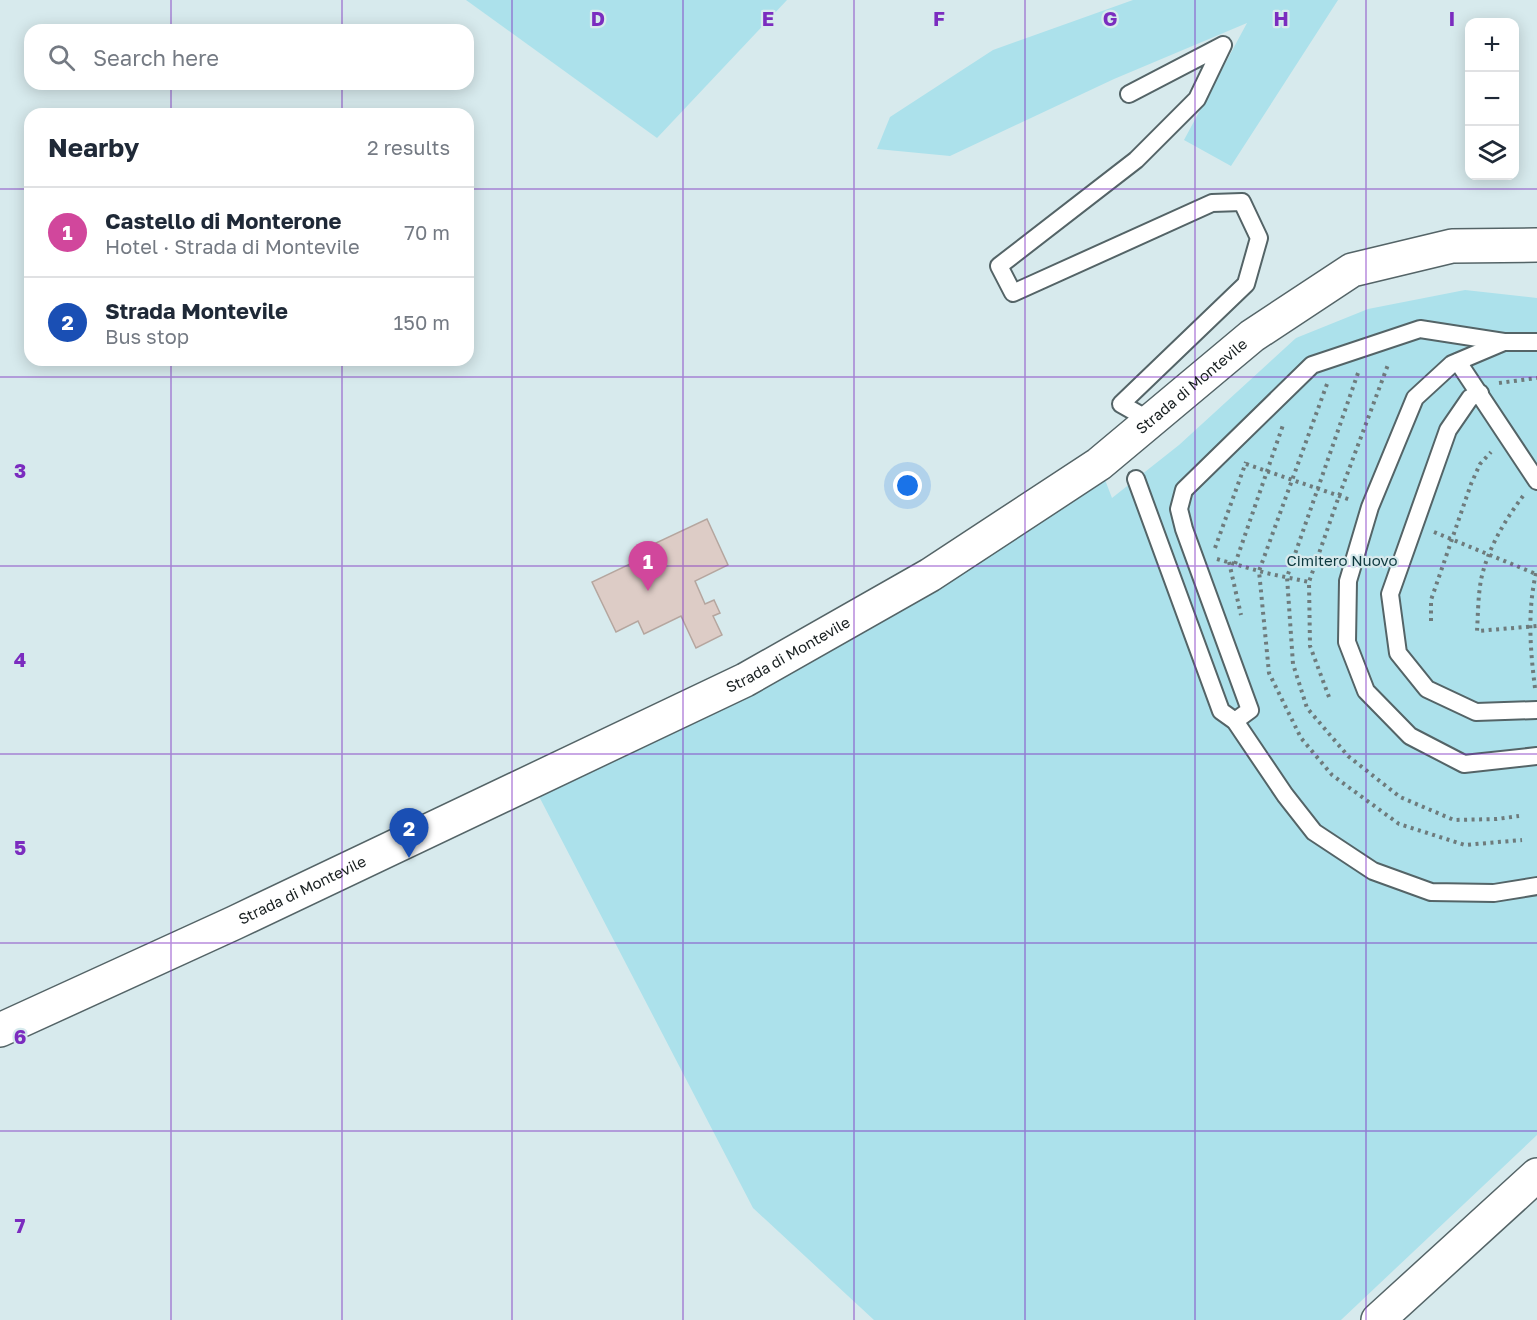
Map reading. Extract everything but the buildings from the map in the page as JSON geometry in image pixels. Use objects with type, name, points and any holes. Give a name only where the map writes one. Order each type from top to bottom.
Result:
[{"type":"street","name":"Strada di Montevile","points":[[0,1030],[234,923],[745,680],[930,575],[1099,464],[1252,336],[1352,270],[1452,246],[1537,245]]},
{"type":"street","points":[[1378,1320],[1537,1175]]},
{"type":"lane","points":[[1129,94],[1222,45],[1197,99],[1136,160],[999,266],[1013,293],[1212,203],[1242,202],[1259,238],[1246,284],[1121,404],[1151,421]]},
{"type":"lane","points":[[1235,721],[1250,711],[1184,529],[1179,509],[1184,490],[1312,365],[1420,329],[1504,342],[1537,342]]},
{"type":"lane","points":[[1504,342],[1452,364],[1415,398],[1370,507],[1348,581],[1347,642],[1366,691],[1410,736],[1464,764],[1537,756]]},
{"type":"lane","points":[[1458,362],[1537,480]]},
{"type":"lane","points":[[1480,393],[1470,399],[1448,430],[1390,594],[1398,653],[1427,689],[1476,712],[1537,710]]},
{"type":"lane","points":[[1136,479],[1221,711],[1235,721],[1285,795],[1314,832],[1373,870],[1431,892],[1494,893],[1537,886]]},
{"type":"path","points":[[1329,697],[1310,646],[1309,582],[1399,336]]},
{"type":"path","points":[[1242,619],[1232,563],[1299,377]]},
{"type":"path","points":[[1480,393],[1501,382],[1537,378]]},
{"type":"path","points":[[1264,412],[1212,557],[1266,573],[1309,582]]},
{"type":"path","points":[[1431,621],[1431,600],[1471,484],[1480,464],[1507,436]]},
{"type":"path","points":[[1246,464],[1339,496]]},
{"type":"path","points":[[1537,480],[1514,509],[1490,555],[1481,580],[1477,631],[1537,626]]},
{"type":"path","points":[[1490,555],[1536,572],[1530,609],[1531,658],[1536,690]]},
{"type":"green space","points":[[466,0],[787,0],[657,138]]},
{"type":"green space","points":[[1133,0],[1338,0],[1231,166],[1184,140],[1247,23],[1114,79],[950,156],[877,149],[890,117],[993,50]]},
{"type":"green space","name":"Cimitero Nuovo","points":[[1465,290],[1537,298],[1537,1135],[1341,1320],[874,1320],[753,1208],[531,781],[1099,464],[1112,498],[1179,445],[1296,338],[1368,309]]},
{"type":"place","name":"Castello di Monterone","points":[[648,591]]},
{"type":"place","name":"Strada Montevile","points":[[409,858]]}]
